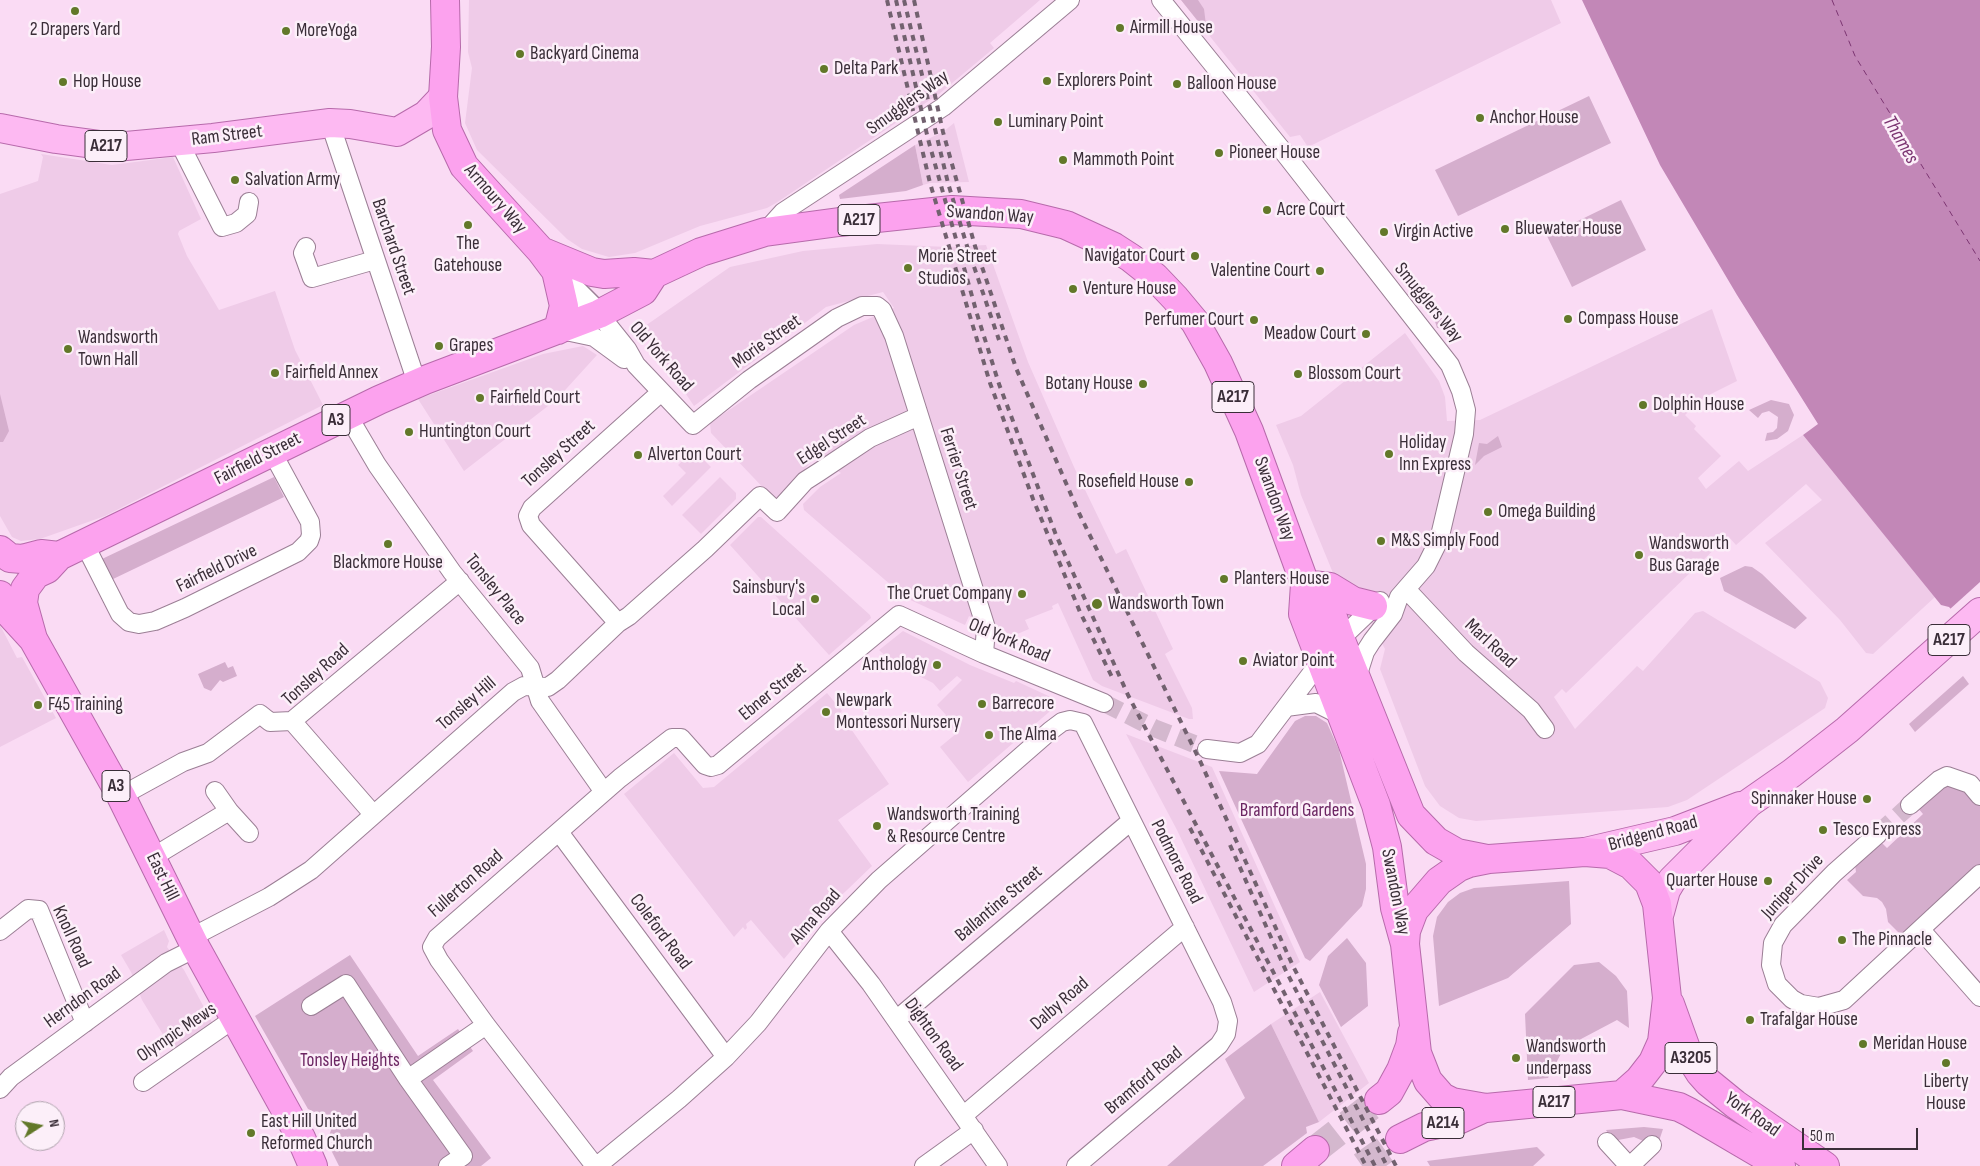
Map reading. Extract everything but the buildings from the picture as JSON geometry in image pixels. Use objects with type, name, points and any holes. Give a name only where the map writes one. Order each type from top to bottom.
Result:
[{"type":"highway","name":"Armoury Way","points":[[445,0],[446,39],[442,97],[447,130],[464,166],[548,261],[564,306],[558,330]]},
{"type":"highway","name":"Swandon Way","points":[[548,261],[604,274],[634,272],[654,274],[701,252],[765,232],[952,210],[1021,214],[1066,225],[1114,247],[1156,277],[1195,322],[1218,362],[1249,431],[1305,584],[1304,614],[1376,805],[1387,847],[1395,908],[1405,944]]},
{"type":"highway","name":"Swandon Way","points":[[599,314],[643,291],[654,274]]},
{"type":"highway","name":"Fairfield Street","points":[[59,556],[85,545],[347,414],[417,383],[572,326],[599,314]]},
{"type":"highway","name":"A3","points":[[0,550],[4,555],[16,559],[31,558],[41,554],[59,556]]},
{"type":"highway","name":"A3","points":[[33,639],[24,602],[25,590],[36,574],[47,569],[59,556]]},
{"type":"highway","points":[[1305,584],[1330,587],[1353,601],[1374,606]]},
{"type":"highway","name":"A217","points":[[1305,584],[1328,603],[1404,800],[1419,826],[1436,841],[1456,853],[1489,859]]},
{"type":"highway","name":"East Hill","points":[[0,595],[10,614],[33,639],[122,796],[194,943],[300,1138],[313,1166]]},
{"type":"highway","name":"A217","points":[[1585,852],[1610,854],[1631,865],[1648,883],[1660,912],[1667,998],[1662,1042],[1646,1071],[1622,1095],[1486,1108],[1452,1102],[1435,1091],[1428,1081],[1417,1053],[1412,1019],[1405,944],[1409,920],[1430,890],[1459,867],[1489,859],[1585,852]]},
{"type":"highway","name":"York Road","points":[[1667,998],[1682,1040],[1700,1074],[1718,1092],[1825,1166]]},
{"type":"highway","points":[[1379,1100],[1389,1092],[1406,1058],[1410,1046],[1412,1019]]},
{"type":"highway","name":"York Road","points":[[1622,1095],[1678,1107],[1781,1166]]},
{"type":"highway","name":"A214","points":[[1400,1139],[1424,1127],[1458,1120],[1486,1108]]},
{"type":"main road","name":"Ram Street","points":[[0,128],[56,139],[115,147],[179,142],[330,123],[350,124],[397,132],[426,115],[442,97]]},
{"type":"main road","name":"Bridgend Road","points":[[1660,912],[1666,890],[1672,880],[1749,803],[1847,730],[1980,612]]},
{"type":"main road","name":"Bridgend Road","points":[[1585,852],[1675,832],[1749,803]]},
{"type":"street","name":"Smugglers Way","points":[[765,232],[783,212],[943,107],[1070,0]]},
{"type":"street","name":"Smugglers Way","points":[[1161,0],[1282,150],[1450,365],[1458,380],[1466,410],[1464,434],[1449,504],[1434,550],[1426,566],[1402,593],[1393,614],[1365,652],[1357,678]]},
{"type":"street","name":"Barchard Street","points":[[330,123],[417,383]]},
{"type":"street","points":[[179,142],[222,227],[236,223],[247,214],[249,202]]},
{"type":"street","points":[[306,247],[303,254],[312,278],[375,260]]},
{"type":"street","name":"Armoury Way","points":[[548,261],[599,314]]},
{"type":"street","name":"Ferrier Street","points":[[871,305],[882,310],[888,320],[986,628],[984,654]]},
{"type":"street","name":"Morie Street","points":[[693,425],[749,380],[837,318],[855,308],[871,305]]},
{"type":"street","name":"Old York Road","points":[[599,314],[627,349],[632,360],[693,425]]},
{"type":"street","points":[[558,330],[594,337],[624,359],[632,360]]},
{"type":"street","name":"Tonsley Street","points":[[618,623],[531,525],[528,516],[532,508],[661,392]]},
{"type":"street","name":"Tonsley Place","points":[[347,414],[377,465],[460,581],[530,668],[542,686],[543,705],[604,792]]},
{"type":"street","name":"Edgel Street","points":[[760,496],[777,512],[805,482],[819,472],[877,435],[919,416]]},
{"type":"street","name":"Fairfield Drive","points":[[85,545],[120,614],[129,622],[139,624],[155,621],[185,608],[298,552],[309,542],[311,535],[310,522],[272,452]]},
{"type":"street","name":"Tonsley Hill","points":[[194,943],[290,885],[311,870],[513,692],[524,686],[542,686],[629,616],[705,549],[760,496]]},
{"type":"street","name":"Tonsley Road","points":[[373,814],[292,721],[460,581]]},
{"type":"street","points":[[1212,749],[1231,753],[1252,748],[1264,738],[1321,660],[1340,638],[1380,601],[1402,593]]},
{"type":"street","name":"Marl Road","points":[[1402,593],[1531,710],[1544,729]]},
{"type":"street","name":"Old York Road","points":[[899,615],[984,654],[1104,703]]},
{"type":"street","name":"Ebner Street","points":[[672,738],[681,738],[705,765],[711,767],[718,764],[899,615]]},
{"type":"street","points":[[1286,707],[1316,704],[1342,716]]},
{"type":"street","points":[[122,796],[183,762],[208,753],[260,714],[270,722],[292,721]]},
{"type":"street","name":"Alma Road","points":[[596,1166],[679,1099],[726,1057],[758,1023],[829,931],[879,880],[1062,722],[1070,720],[1083,723]]},
{"type":"street","name":"Podmore Road","points":[[1083,723],[1222,1002],[1228,1021]]},
{"type":"street","name":"Fullerton Road","points":[[596,1166],[486,1025],[434,952],[434,942],[604,792],[672,738]]},
{"type":"street","points":[[1910,805],[1939,780],[1947,776],[1970,784],[1980,796]]},
{"type":"street","points":[[215,791],[229,811],[249,833]]},
{"type":"street","points":[[153,857],[184,840],[229,811]]},
{"type":"street","name":"Ballantine Street","points":[[896,1020],[1131,821]]},
{"type":"street","name":"Coleford Road","points":[[559,832],[726,1057]]},
{"type":"street","name":"Juniper Drive","points":[[1878,834],[1834,873],[1777,934],[1770,957],[1777,984],[1792,999],[1801,1004],[1819,1007],[1836,1004],[1844,1000],[1980,874]]},
{"type":"street","name":"Knoll Road","points":[[0,931],[28,909],[39,910],[85,1023]]},
{"type":"street","name":"Dalby Road","points":[[964,1115],[1185,927]]},
{"type":"street","points":[[1921,930],[1980,997]]},
{"type":"street","name":"Dighton Road","points":[[829,931],[871,984],[998,1166]]},
{"type":"street","name":"Herndon Road","points":[[0,1089],[11,1077],[194,943]]},
{"type":"street","points":[[311,1006],[346,984],[408,1079],[463,1156],[448,1166]]},
{"type":"street","name":"Olympic Mews","points":[[142,1082],[235,1018]]},
{"type":"street","name":"Bramford Road","points":[[1076,1166],[1219,1045],[1226,1034],[1228,1021]]},
{"type":"street","points":[[408,1079],[486,1025]]},
{"type":"street","points":[[924,1166],[974,1130]]},
{"type":"street","points":[[1607,1142],[1630,1166],[1652,1145]]},
{"type":"shaded area","points":[[469,0],[1040,0],[990,43],[994,48],[939,94],[776,203],[767,208],[700,226],[635,253],[609,257],[582,249],[567,239],[477,150],[465,123],[472,68],[468,52]]},
{"type":"shaded area","points":[[1181,0],[1551,0],[1561,23],[1308,147],[1300,135],[1290,137]]},
{"type":"shaded area","points":[[954,123],[969,182],[930,183],[923,185],[915,145],[943,132]]},
{"type":"shaded area","points":[[41,154],[112,165],[173,157],[201,219],[179,231],[178,234],[187,256],[219,310],[275,291],[295,350],[323,405],[105,516],[40,539],[21,541],[12,537],[0,516],[0,194],[38,181],[43,157]]},
{"type":"shaded area","points":[[877,244],[948,247],[986,245],[1028,362],[1074,467],[1116,554],[1126,549],[1173,649],[1165,654],[1192,708],[1193,719],[1102,686],[1093,680],[1058,603],[1052,606],[1053,609],[1025,620],[1029,629],[1008,638],[1004,628],[995,630],[969,616],[965,625],[906,598],[804,510],[803,504],[820,487],[841,473],[815,456],[788,492],[781,498],[772,497],[711,433],[710,423],[854,325],[894,308],[883,292],[826,307],[694,406],[652,343],[645,326],[730,267],[803,251]]},
{"type":"shaded area","points":[[1712,309],[1737,381],[1703,398],[1685,415],[1696,426],[1694,429],[1721,456],[1698,478],[1706,489],[1739,461],[1748,471],[1803,435],[1935,597],[1873,654],[1866,653],[1840,620],[1765,543],[1822,500],[1806,484],[1736,545],[1728,536],[1566,693],[1562,689],[1554,697],[1575,729],[1637,666],[1643,671],[1695,613],[1703,611],[1820,682],[1828,698],[1825,708],[1687,800],[1668,807],[1476,821],[1459,818],[1440,806],[1425,786],[1380,669],[1385,649],[1358,598],[1340,590],[1301,495],[1293,465],[1276,425],[1301,416],[1405,333],[1439,381],[1445,397],[1447,421],[1480,420]]},
{"type":"shaded area","points":[[583,346],[597,355],[557,399],[464,471],[418,399],[543,354]]},
{"type":"shaded area","points":[[694,450],[711,467],[672,506],[663,496],[686,473],[678,465]]},
{"type":"shaded area","points":[[720,477],[736,493],[736,499],[701,534],[682,515]]},
{"type":"shaded area","points":[[758,517],[761,517],[870,615],[871,618],[829,655],[730,545]]},
{"type":"shaded area","points":[[0,625],[17,658],[22,657],[56,718],[0,747]]},
{"type":"shaded area","points":[[903,631],[970,665],[1014,683],[1016,681],[1055,699],[1056,706],[968,782],[940,747],[957,733],[944,719],[946,715],[937,705],[962,680],[957,676],[940,691],[933,683],[893,663],[879,650]]},
{"type":"shaded area","points":[[827,693],[842,711],[840,713],[889,784],[838,820],[872,866],[821,915],[784,959],[751,920],[746,924],[747,928],[745,930],[743,927],[734,937],[624,794],[674,753],[703,788],[714,787]]},
{"type":"shaded area","points":[[1126,734],[1212,767],[1300,962],[1254,992],[1177,830]]},
{"type":"shaded area","points":[[164,930],[169,941],[167,947],[184,970],[214,1026],[173,1051],[142,1000],[131,972],[121,955]]},
{"type":"shaded area","points":[[1320,992],[1369,1083],[1319,1122],[1271,1024]]},
{"type":"green space","points":[[1181,0],[1198,0],[1204,9],[1206,25],[1201,25]]},
{"type":"green space","points":[[1589,96],[1611,143],[1458,216],[1435,170]]},
{"type":"green space","points":[[915,145],[923,185],[906,191],[840,199],[839,195]]},
{"type":"green space","points":[[1621,200],[1646,250],[1572,287],[1547,236]]},
{"type":"green space","points":[[1439,309],[1444,311],[1440,314],[1445,326],[1451,324],[1453,327],[1448,329],[1437,328],[1434,318]]},
{"type":"green space","points":[[0,394],[9,431],[3,442],[0,442]]},
{"type":"green space","points":[[1771,400],[1789,404],[1794,415],[1788,431],[1777,439],[1765,441],[1767,433],[1773,432],[1777,428],[1778,417],[1769,411],[1762,413],[1758,418],[1749,410]]},
{"type":"green space","points":[[1498,436],[1502,447],[1484,456],[1475,465],[1479,443],[1487,444]]},
{"type":"green space","points":[[274,477],[284,497],[111,580],[102,559]]},
{"type":"green space","points":[[1745,566],[1752,567],[1762,574],[1807,618],[1795,629],[1724,591],[1720,578]]},
{"type":"green space","points":[[225,662],[228,668],[233,666],[237,676],[223,682],[220,680],[211,691],[204,688],[198,674]]},
{"type":"green space","points":[[1963,676],[1969,684],[1915,732],[1909,724]]},
{"type":"green space","name":"Bramford Gardens","points":[[1305,716],[1316,716],[1327,723],[1339,750],[1366,864],[1366,889],[1362,906],[1310,961],[1305,958],[1219,771],[1257,774],[1295,721]]},
{"type":"green space","points":[[1945,785],[1961,786],[1980,803],[1980,868],[1904,938],[1888,922],[1886,909],[1882,902],[1877,898],[1863,896],[1847,880],[1856,872],[1855,865],[1881,842],[1887,848],[1923,814],[1917,807]]},
{"type":"green space","points":[[1569,881],[1571,924],[1508,978],[1439,1006],[1433,936],[1437,917],[1448,902],[1460,893],[1474,888]]},
{"type":"green space","points":[[1347,938],[1366,963],[1368,1006],[1341,1027],[1319,985],[1328,956]]},
{"type":"green space","name":"Tonsley Heights","points":[[350,955],[418,1056],[458,1029],[473,1051],[433,1080],[491,1158],[481,1166],[339,1166],[327,1142],[331,1130],[321,1115],[308,1109],[255,1016]]},
{"type":"green space","points":[[1599,962],[1616,976],[1627,991],[1629,1028],[1617,1020],[1564,1048],[1548,1078],[1528,1080],[1525,1014],[1574,965]]},
{"type":"green space","points":[[1271,1024],[1319,1122],[1306,1127],[1307,1133],[1263,1166],[1167,1166],[1245,1098],[1225,1059]]},
{"type":"green space","points":[[1644,1127],[1663,1129],[1657,1147],[1634,1137],[1613,1141],[1606,1130]]},
{"type":"green space","points":[[1537,1147],[1545,1155],[1533,1166],[1430,1166],[1427,1161]]},
{"type":"water","name":"Thames","points":[[1582,0],[1980,0],[1980,640],[1949,607],[1941,605],[1803,435],[1818,424],[1737,295],[1660,165]]},
{"type":"pier","points":[[1980,582],[1980,641],[1978,642],[1949,610]]},
{"type":"ferry route","points":[[1832,0],[1855,56],[1980,261]]},
{"type":"tunnel","points":[[1104,703],[1154,728],[1207,749]]},
{"type":"tunnel","points":[[1878,834],[1910,805]]},
{"type":"tunnel","points":[[1315,1150],[1379,1100]]},
{"type":"tunnel","points":[[1362,1166],[1400,1139]]},
{"type":"railway","points":[[887,0],[930,183],[990,383],[1033,499],[1080,612],[1112,677]]},
{"type":"railway","points":[[896,0],[928,139],[977,314],[999,384],[1056,535],[1128,695],[1375,1166]]},
{"type":"railway","points":[[904,0],[948,183],[999,340]]},
{"type":"railway","points":[[914,0],[943,132],[975,246],[1016,368],[1079,513],[1201,763],[1293,966],[1396,1166]]},
{"type":"railway","points":[[1190,828],[1366,1166]]},
{"type":"railway","points":[[1230,845],[1286,971],[1387,1166]]},
{"type":"place","name":"2 Drapers Yard","points":[[75,11]]},
{"type":"place","name":"Airmill House","points":[[1120,28]]},
{"type":"place","name":"MoreYoga","points":[[286,31]]},
{"type":"place","name":"Backyard Cinema","points":[[520,54]]},
{"type":"place","name":"Delta Park","points":[[824,69]]},
{"type":"place","name":"Explorers Point","points":[[1047,81]]},
{"type":"place","name":"Hop House","points":[[63,82]]},
{"type":"place","name":"Balloon House","points":[[1177,84]]},
{"type":"place","name":"Anchor House","points":[[1480,118]]},
{"type":"place","name":"Luminary Point","points":[[998,122]]},
{"type":"place","name":"Pioneer House","points":[[1219,153]]},
{"type":"place","name":"Mammoth Point","points":[[1063,160]]},
{"type":"place","name":"Salvation Army","points":[[235,180]]},
{"type":"place","name":"Acre Court","points":[[1267,210]]},
{"type":"place","name":"The Gatehouse","points":[[468,225]]},
{"type":"place","name":"Bluewater House","points":[[1505,229]]},
{"type":"place","name":"Virgin Active","points":[[1384,232]]},
{"type":"place","name":"Navigator Court","points":[[1195,256]]},
{"type":"place","name":"Morie Street Studios","points":[[908,268]]},
{"type":"place","name":"Valentine Court","points":[[1320,271]]},
{"type":"place","name":"Venture House","points":[[1073,289]]},
{"type":"place","name":"Compass House","points":[[1568,319]]},
{"type":"place","name":"Perfumer Court","points":[[1254,320]]},
{"type":"place","name":"Meadow Court","points":[[1366,334]]},
{"type":"place","name":"Grapes","points":[[439,346]]},
{"type":"place","name":"Wandsworth Town Hall","points":[[68,349]]},
{"type":"place","name":"Fairfield Annex","points":[[275,373]]},
{"type":"place","name":"Blossom Court","points":[[1298,374]]},
{"type":"place","name":"Botany House","points":[[1143,384]]},
{"type":"place","name":"Fairfield Court","points":[[480,398]]},
{"type":"place","name":"Dolphin House","points":[[1643,405]]},
{"type":"place","name":"Huntington Court","points":[[409,432]]},
{"type":"place","name":"Holiday Inn Express","points":[[1389,454]]},
{"type":"place","name":"Alverton Court","points":[[638,455]]},
{"type":"place","name":"Rosefield House","points":[[1189,482]]},
{"type":"place","name":"Omega Building","points":[[1488,512]]},
{"type":"place","name":"M&S Simply Food","points":[[1381,541]]},
{"type":"place","name":"Blackmore House","points":[[388,544]]},
{"type":"place","name":"Wandsworth Bus Garage","points":[[1639,555]]},
{"type":"place","name":"Planters House","points":[[1224,579]]},
{"type":"place","name":"The Cruet Company","points":[[1022,594]]},
{"type":"place","name":"Sainsbury's Local","points":[[815,599]]},
{"type":"place","name":"Wandsworth Town","points":[[1097,604]]},
{"type":"place","name":"Aviator Point","points":[[1243,661]]},
{"type":"place","name":"Anthology","points":[[937,665]]},
{"type":"place","name":"Barrecore","points":[[982,704]]},
{"type":"place","name":"F45 Training","points":[[38,705]]},
{"type":"place","name":"Newpark Montessori Nursery","points":[[826,712]]},
{"type":"place","name":"The Alma","points":[[989,735]]},
{"type":"place","name":"Spinnaker House","points":[[1867,799]]},
{"type":"place","name":"Wandsworth Training & Resource Centre","points":[[877,826]]},
{"type":"place","name":"Tesco Express","points":[[1823,830]]},
{"type":"place","name":"Quarter House","points":[[1768,881]]},
{"type":"place","name":"The Pinnacle","points":[[1842,940]]},
{"type":"place","name":"Trafalgar House","points":[[1750,1020]]},
{"type":"place","name":"Meridan House","points":[[1863,1044]]},
{"type":"place","name":"Wandsworth underpass","points":[[1516,1058]]},
{"type":"place","name":"Liberty House","points":[[1946,1063]]},
{"type":"place","name":"East Hill United Reformed Church","points":[[251,1133]]}]
